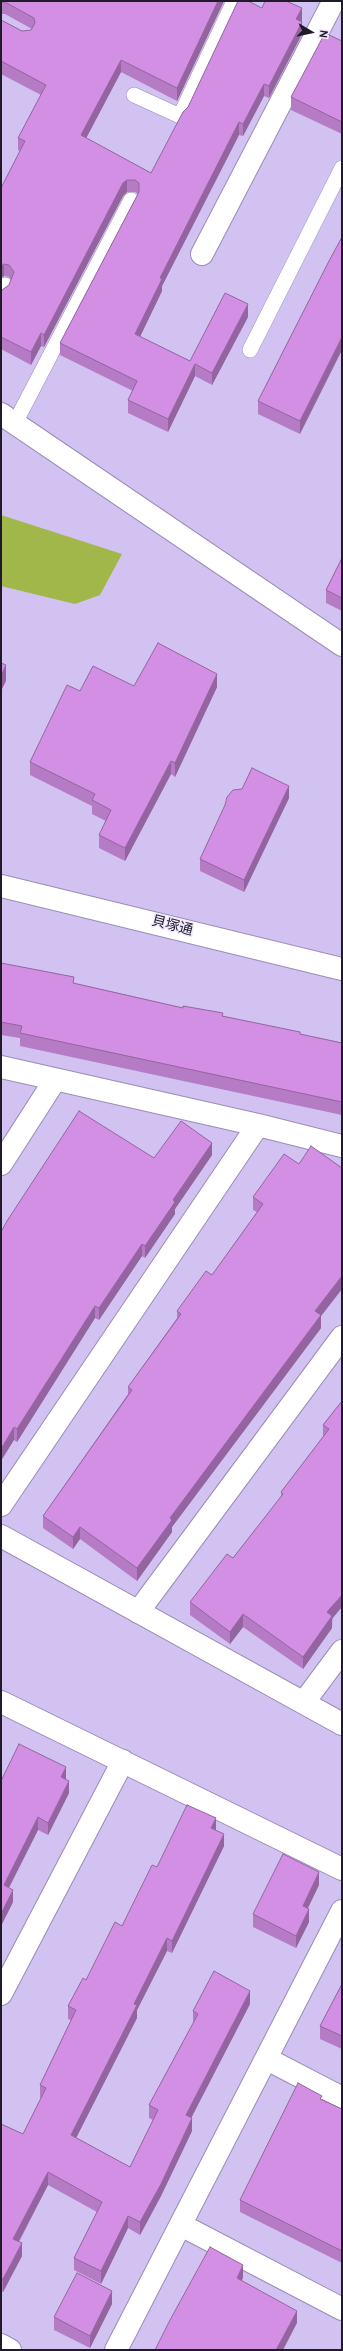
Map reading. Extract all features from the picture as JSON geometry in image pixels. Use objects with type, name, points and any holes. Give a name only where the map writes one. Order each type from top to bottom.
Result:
[{"type":"street","points":[[202,254],[331,6]]},
{"type":"street","points":[[8,419],[342,645]]},
{"type":"street","name":"貝塚通","points":[[1,886],[342,969]]},
{"type":"street","points":[[1,1067],[258,1125],[342,1146]]},
{"type":"street","points":[[1,1164],[55,1080]]},
{"type":"street","points":[[1,1504],[258,1125]]},
{"type":"street","points":[[138,1612],[342,1337]]},
{"type":"street","points":[[1,1536],[342,1724]]},
{"type":"street","points":[[304,1702],[342,1651]]},
{"type":"street","points":[[1,1702],[342,1869]]},
{"type":"street","points":[[1,1994],[123,1761]]},
{"type":"street","points":[[116,2350],[342,1911]]},
{"type":"street","points":[[267,2059],[342,2098]]},
{"type":"street","points":[[181,2225],[342,2308]]},
{"type":"street","points":[[1,2345],[10,2350]]},
{"type":"lane","points":[[134,95],[180,116],[234,1]]},
{"type":"lane","points":[[250,350],[342,168]]},
{"type":"lane","points":[[8,419],[131,200]]},
{"type":"green space","points":[[1,515],[122,554],[100,595],[75,604],[1,586]]},
{"type":"building","points":[[1,1],[218,1],[177,88],[121,60],[81,135],[151,173],[183,112],[188,107],[238,1],[248,1],[262,8],[265,1],[286,1],[302,8],[296,19],[302,22],[269,86],[264,84],[243,124],[239,122],[160,278],[162,279],[135,334],[190,361],[225,293],[248,304],[212,373],[195,364],[168,419],[128,400],[137,381],[60,343],[139,192],[139,183],[135,180],[127,180],[123,183],[44,335],[41,333],[31,352],[1,337],[1,289],[2,290],[9,285],[14,272],[9,265],[4,264],[1,266],[1,188],[25,141],[18,138],[46,85],[1,61],[1,20],[22,31],[31,30],[35,23],[34,18]]},
{"type":"building","points":[[325,33],[342,41],[342,122],[291,97]]},
{"type":"building","points":[[342,237],[342,337],[300,421],[258,401]]},
{"type":"building","points":[[342,558],[342,598],[326,590]]},
{"type":"building","points":[[158,643],[217,674],[175,763],[171,761],[125,848],[99,835],[111,810],[92,800],[95,794],[30,762],[67,685],[80,691],[93,666],[134,686]]},
{"type":"building","points":[[1,663],[6,665],[1,676]]},
{"type":"building","points":[[252,768],[289,786],[244,880],[200,859],[225,805],[227,797],[233,790],[242,789]]},
{"type":"building","points":[[1,963],[74,977],[73,983],[183,1008],[183,1006],[223,1013],[222,1016],[300,1032],[300,1034],[342,1043],[342,1102],[20,1033],[22,1026],[1,1022]]},
{"type":"building","points":[[79,1111],[154,1158],[181,1121],[212,1143],[173,1200],[175,1202],[145,1246],[142,1244],[99,1308],[95,1306],[17,1429],[14,1427],[1,1449],[1,1232]]},
{"type":"building","points":[[311,1146],[342,1168],[342,1276],[315,1311],[321,1315],[170,1518],[172,1520],[137,1568],[80,1527],[73,1537],[43,1516],[132,1390],[128,1387],[181,1314],[177,1311],[206,1271],[212,1275],[263,1204],[253,1197],[284,1154],[299,1164]]},
{"type":"building","points":[[342,1401],[342,1595],[327,1612],[332,1616],[303,1657],[243,1614],[230,1632],[190,1602],[227,1554],[233,1558],[283,1494],[281,1492],[329,1429],[323,1425]]},
{"type":"building","points":[[19,1744],[66,1767],[61,1777],[69,1781],[48,1823],[38,1817],[4,1885],[13,1890],[1,1914],[1,1781]]},
{"type":"building","points":[[187,1805],[216,1818],[211,1828],[224,1834],[172,1941],[167,1938],[134,2004],[137,2005],[71,2135],[130,2167],[158,2110],[149,2105],[198,2014],[193,2011],[214,1971],[250,1991],[186,2115],[192,2118],[161,2184],[140,2222],[128,2216],[101,2271],[74,2258],[102,2202],[48,2172],[13,2239],[22,2243],[3,2279],[1,2278],[1,2124],[23,2134],[46,2088],[40,2085],[76,2010],[68,2006],[83,1978],[86,1980],[115,1922],[122,1926],[152,1865],[157,1867]]},
{"type":"building","points":[[283,1854],[319,1872],[303,1906],[309,1909],[296,1936],[253,1914]]},
{"type":"building","points":[[342,1984],[342,2036],[320,2026]]},
{"type":"building","points":[[298,2083],[322,2096],[320,2099],[342,2109],[342,2251],[240,2200]]},
{"type":"building","points":[[210,2247],[243,2265],[237,2278],[297,2311],[276,2350],[155,2350]]},
{"type":"building","points":[[77,2273],[112,2291],[90,2336],[54,2317]]}]
